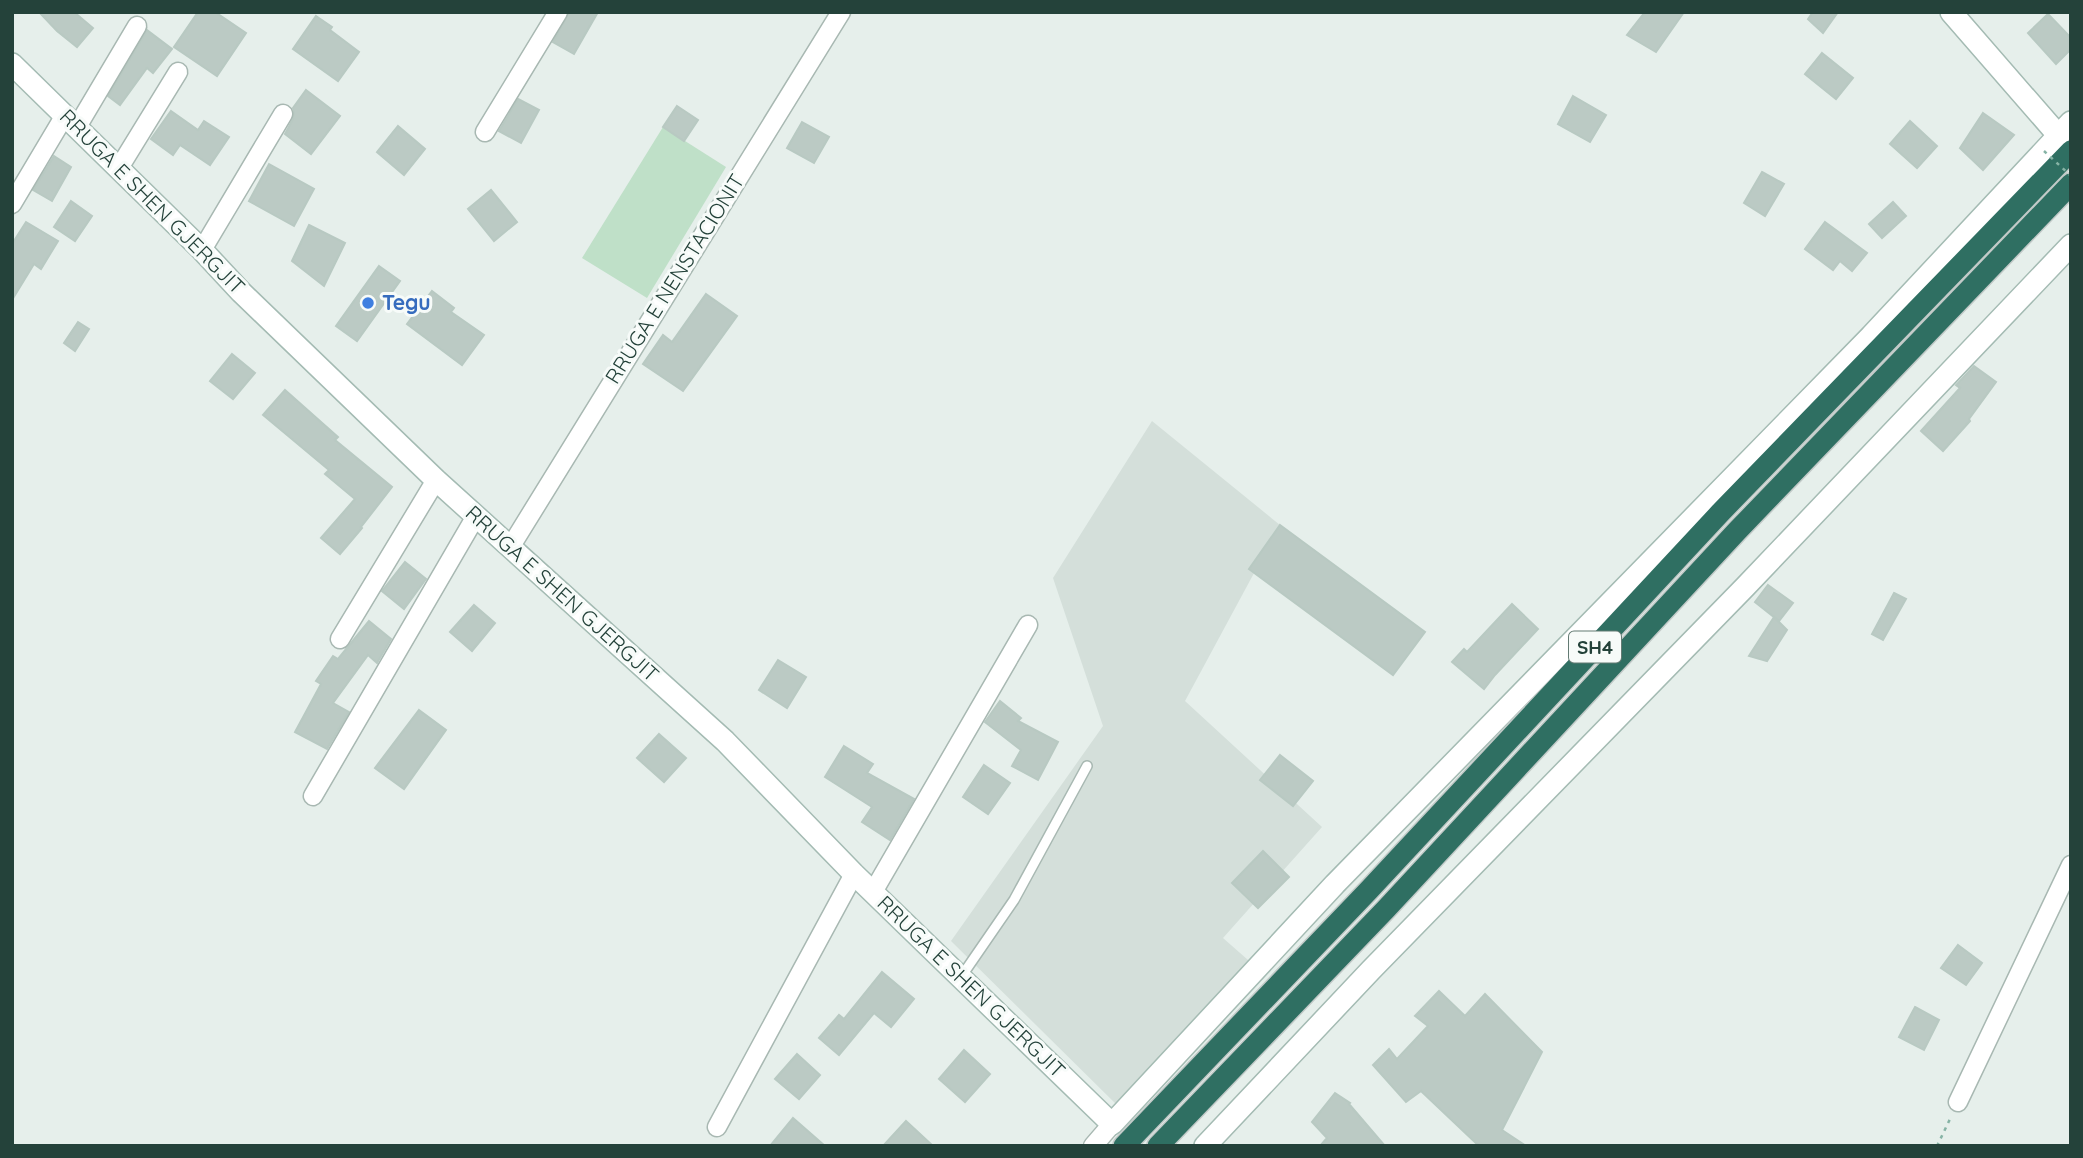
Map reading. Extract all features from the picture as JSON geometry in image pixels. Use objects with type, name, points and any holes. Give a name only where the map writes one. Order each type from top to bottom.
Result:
[{"type":"highway","name":"SH4","points":[[1124,1146],[1369,890],[1720,513],[1957,268],[2061,140]]},
{"type":"highway","name":"SH4","points":[[1158,1146],[1386,909],[1737,531],[2071,184]]},
{"type":"highway","points":[[1869,339],[1880,337],[1938,277],[1957,268]]},
{"type":"street","points":[[485,132],[558,12]]},
{"type":"street","name":"RRUGA E NENSTACIONIT","points":[[511,547],[841,12]]},
{"type":"street","points":[[1093,1146],[1335,884],[2061,140],[1951,12]]},
{"type":"street","points":[[12,204],[137,26]]},
{"type":"street","name":"RRUGA E SHEN GJERGJIT","points":[[12,64],[436,481],[725,741],[854,874],[1112,1124]]},
{"type":"street","points":[[119,168],[178,72]]},
{"type":"street","points":[[202,250],[283,114]]},
{"type":"street","points":[[1205,1146],[1371,970],[1754,578],[2071,245]]},
{"type":"street","points":[[340,639],[436,481]]},
{"type":"street","points":[[313,796],[476,516]]},
{"type":"street","points":[[873,892],[1028,625]]},
{"type":"street","points":[[1958,1102],[2071,865]]},
{"type":"street","points":[[717,1127],[854,874]]},
{"type":"lane","points":[[961,977],[1014,900],[1087,766]]},
{"type":"path","points":[[2061,140],[2071,176]]},
{"type":"path","points":[[1937,1146],[1958,1102]]},
{"type":"shaded area","points":[[1152,421],[1280,525],[1185,701],[1322,827],[1223,938],[1256,967],[1121,1109],[951,941],[1103,726],[1053,578]]},
{"type":"green space","points":[[663,127],[726,167],[647,298],[582,258]]},
{"type":"building","points":[[39,12],[74,12],[93,28],[77,47]]},
{"type":"building","points":[[198,12],[215,12],[246,33],[217,76],[174,47]]},
{"type":"building","points":[[569,12],[598,12],[574,54],[553,42]]},
{"type":"building","points":[[1645,12],[1684,12],[1656,52],[1627,35]]},
{"type":"building","points":[[1813,12],[1838,12],[1823,33],[1808,19]]},
{"type":"building","points":[[2048,14],[2071,38],[2071,49],[2056,64],[2028,33]]},
{"type":"building","points":[[316,16],[359,52],[338,81],[293,49]]},
{"type":"building","points":[[147,30],[172,49],[153,73],[147,68],[120,105],[108,96]]},
{"type":"building","points":[[1822,53],[1853,78],[1836,99],[1805,74]]},
{"type":"building","points":[[306,90],[340,116],[311,154],[285,134],[293,119],[293,108]]},
{"type":"building","points":[[1573,96],[1606,115],[1590,142],[1558,124]]},
{"type":"building","points":[[518,99],[539,110],[521,143],[499,131]]},
{"type":"building","points":[[677,106],[698,120],[684,141],[663,127]]},
{"type":"building","points":[[171,111],[198,130],[204,121],[229,137],[210,165],[180,145],[173,155],[151,139]]},
{"type":"building","points":[[1983,113],[2014,135],[1983,170],[1960,148]]},
{"type":"building","points":[[1910,121],[1937,146],[1917,168],[1890,144]]},
{"type":"building","points":[[802,122],[829,137],[814,163],[787,148]]},
{"type":"building","points":[[398,126],[425,149],[404,175],[377,152]]},
{"type":"building","points":[[54,156],[71,167],[52,201],[33,190]]},
{"type":"building","points":[[269,164],[314,189],[294,226],[249,201]]},
{"type":"building","points":[[1762,172],[1784,184],[1765,216],[1744,203]]},
{"type":"building","points":[[491,190],[517,222],[494,241],[468,209]]},
{"type":"building","points":[[71,201],[92,216],[75,241],[54,227]]},
{"type":"building","points":[[1893,202],[1906,216],[1882,238],[1869,224]]},
{"type":"building","points":[[26,222],[58,241],[41,269],[34,264],[12,300],[12,244]]},
{"type":"building","points":[[1825,222],[1867,253],[1852,271],[1840,261],[1833,270],[1805,249]]},
{"type":"building","points":[[309,225],[345,243],[324,286],[292,261]]},
{"type":"building","name":"Tegu","points":[[379,266],[400,281],[357,341],[336,326]]},
{"type":"building","points":[[432,291],[454,308],[451,312],[484,335],[462,365],[407,324]]},
{"type":"building","points":[[706,294],[737,316],[683,391],[643,364],[663,335],[672,342]]},
{"type":"building","points":[[78,322],[89,329],[75,351],[64,343]]},
{"type":"building","points":[[232,354],[255,373],[233,399],[210,381]]},
{"type":"building","points":[[1974,366],[1996,382],[1970,421],[1943,451],[1921,431],[1960,388],[1956,385]]},
{"type":"building","points":[[285,390],[338,437],[335,440],[392,487],[340,554],[321,538],[355,499],[325,474],[329,470],[263,415]]},
{"type":"building","points":[[1280,525],[1425,632],[1393,675],[1249,569]]},
{"type":"building","points":[[405,562],[426,579],[404,609],[382,591]]},
{"type":"building","points":[[1768,585],[1793,603],[1779,621],[1755,602]]},
{"type":"building","points":[[1894,593],[1906,599],[1883,640],[1872,634]]},
{"type":"building","points":[[1512,604],[1538,629],[1484,689],[1452,662],[1464,649],[1467,652]]},
{"type":"building","points":[[474,605],[495,623],[472,651],[450,632]]},
{"type":"building","points":[[1774,617],[1787,630],[1767,661],[1749,656]]},
{"type":"building","points":[[369,621],[391,639],[377,663],[368,655],[333,703],[349,712],[327,749],[295,732],[321,684],[316,681],[333,656],[338,659]]},
{"type":"building","points":[[778,660],[806,677],[787,708],[759,690]]},
{"type":"building","points":[[1000,701],[1021,718],[1018,721],[1058,742],[1038,780],[1012,766],[1021,750],[985,722]]},
{"type":"building","points":[[419,710],[446,730],[404,789],[375,768]]},
{"type":"building","points":[[659,734],[686,758],[664,782],[637,758]]},
{"type":"building","points":[[844,746],[873,764],[867,773],[914,799],[890,840],[862,822],[872,807],[825,777]]},
{"type":"building","points":[[1280,755],[1313,781],[1293,806],[1260,780]]},
{"type":"building","points":[[984,765],[1010,783],[988,814],[963,797]]},
{"type":"building","points":[[1263,851],[1289,877],[1258,908],[1232,883]]},
{"type":"building","points":[[1958,945],[1982,963],[1966,985],[1941,968]]},
{"type":"building","points":[[882,972],[914,999],[891,1027],[874,1013],[839,1055],[819,1038],[839,1015],[844,1019]]},
{"type":"building","points":[[1439,991],[1465,1016],[1485,994],[1542,1052],[1502,1130],[1526,1146],[1479,1146],[1421,1091],[1406,1102],[1373,1065],[1389,1049],[1397,1059],[1428,1026],[1415,1016]]},
{"type":"building","points":[[1915,1007],[1939,1020],[1924,1050],[1899,1037]]},
{"type":"building","points":[[964,1050],[990,1074],[965,1102],[939,1079]]},
{"type":"building","points":[[797,1054],[820,1075],[799,1099],[775,1079]]},
{"type":"building","points":[[1335,1093],[1350,1103],[1385,1146],[1320,1146],[1327,1138],[1312,1122]]},
{"type":"building","points":[[793,1118],[825,1146],[770,1146]]},
{"type":"building","points":[[906,1121],[933,1146],[883,1146]]},
{"type":"place","name":"Tegu","points":[[368,303]]}]
